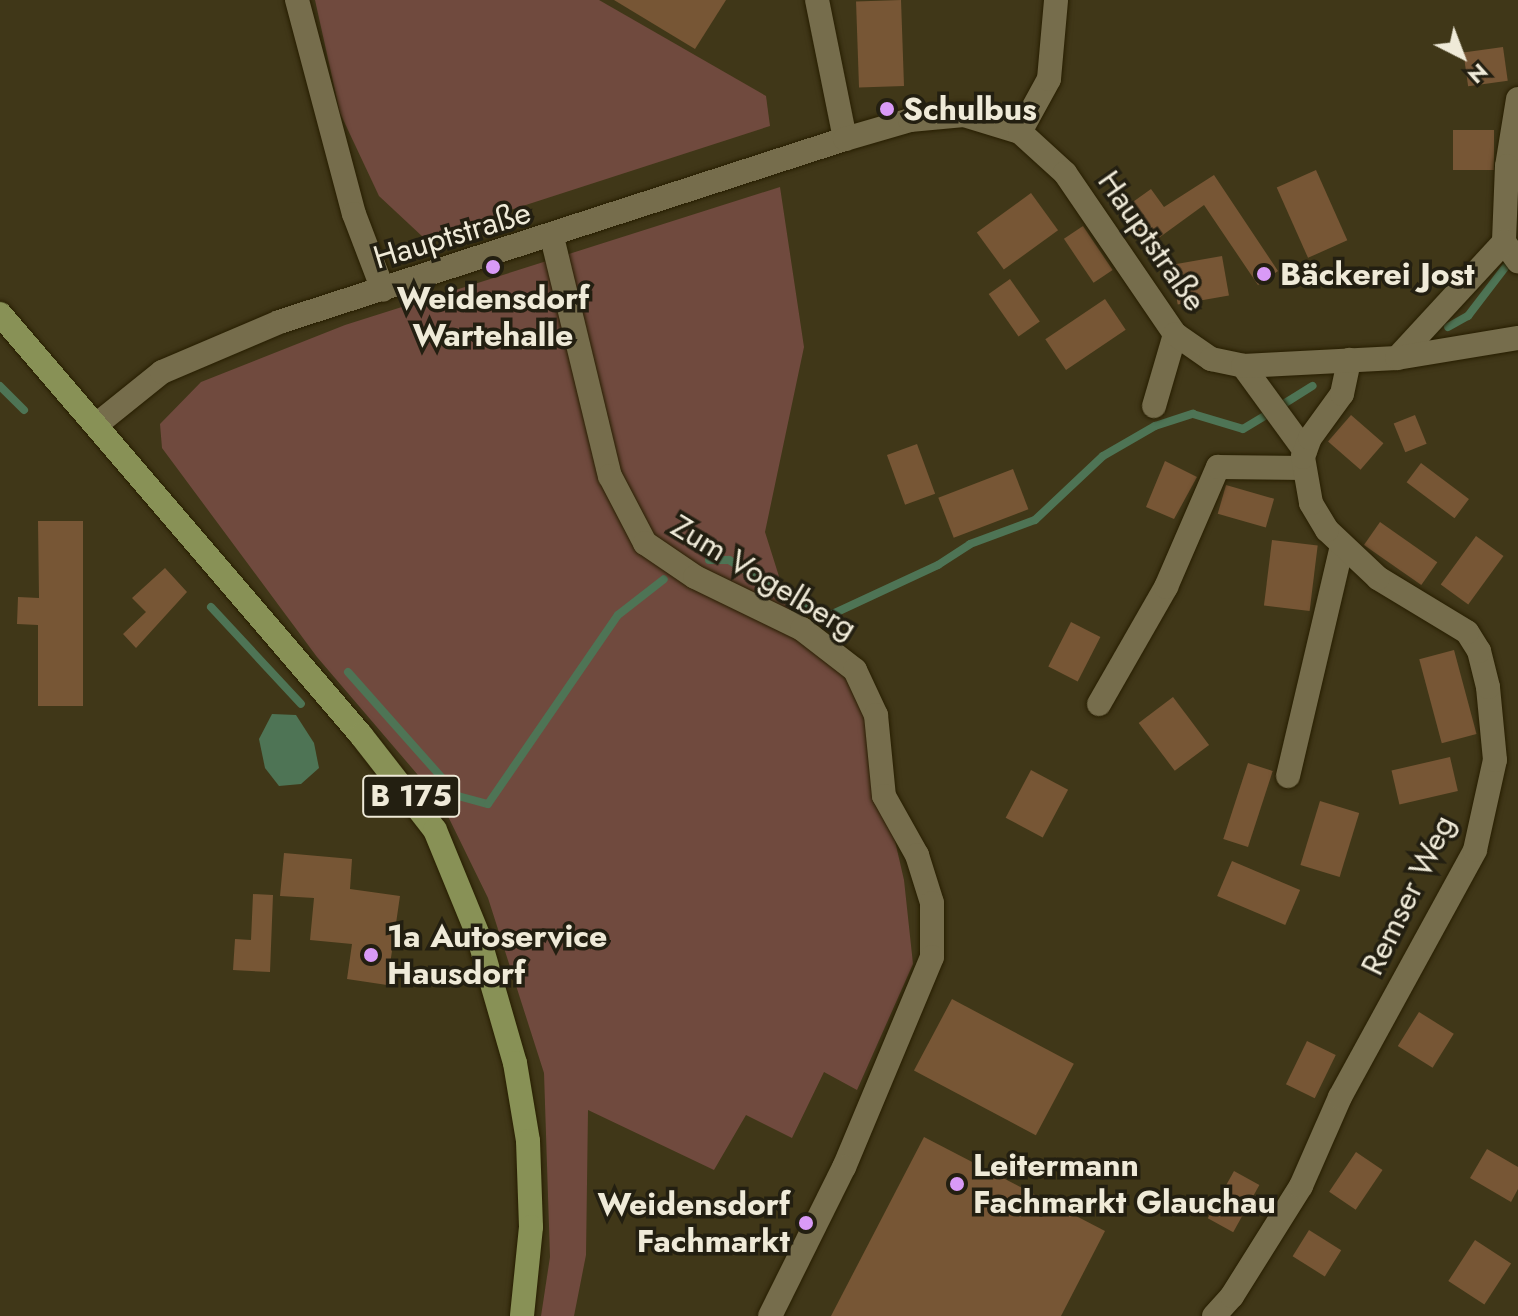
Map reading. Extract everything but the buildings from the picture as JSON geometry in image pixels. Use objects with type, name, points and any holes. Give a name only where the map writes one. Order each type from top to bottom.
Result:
[{"type":"main road","name":"B 175","points":[[0,314],[435,830],[478,935],[515,1063],[528,1141],[531,1227],[522,1316]]},
{"type":"street","points":[[297,0],[354,214],[383,290]]},
{"type":"street","points":[[817,0],[845,139]]},
{"type":"street","points":[[1020,132],[1049,79],[1056,0]]},
{"type":"street","points":[[1397,358],[1511,251],[1507,166],[1518,99]]},
{"type":"street","name":"Hauptstraße","points":[[96,425],[136,390],[188,360],[279,322],[552,237],[845,139],[910,120],[964,115],[1020,132],[1065,173],[1175,334],[1211,359],[1243,366],[1397,358],[1518,338]]},
{"type":"street","name":"Zum Vogelberg","points":[[552,237],[610,476],[645,543],[695,577],[802,629],[855,670],[876,715],[884,796],[917,855],[932,903],[932,957],[844,1167],[770,1316]]},
{"type":"street","points":[[1154,406],[1175,334]]},
{"type":"street","points":[[1305,460],[1342,394],[1349,360]]},
{"type":"street","points":[[1243,366],[1305,460]]},
{"type":"street","points":[[1099,704],[1166,587],[1218,467],[1305,460]]},
{"type":"street","name":"Remser Weg","points":[[1214,1316],[1232,1296],[1301,1186],[1340,1097],[1475,850],[1495,760],[1488,687],[1479,651],[1467,632],[1378,578],[1342,546],[1311,503],[1305,460]]},
{"type":"street","points":[[1288,776],[1342,546]]},
{"type":"shaded area","points":[[315,0],[599,0],[766,96],[770,126],[424,238],[379,196],[340,113]]},
{"type":"shaded area","points":[[780,187],[804,347],[765,532],[799,640],[842,671],[864,706],[904,880],[913,964],[857,1090],[824,1072],[792,1138],[746,1115],[714,1170],[588,1110],[586,1255],[574,1316],[541,1316],[550,1257],[544,1073],[488,898],[441,802],[317,657],[162,448],[160,424],[201,382],[345,325]]},
{"type":"shaded area","points":[[272,714],[296,715],[314,743],[319,768],[301,784],[279,786],[265,768],[259,739]]},
{"type":"waterway","points":[[1448,327],[1468,316],[1507,265]]},
{"type":"waterway","points":[[0,386],[24,410]]},
{"type":"waterway","points":[[1282,405],[1312,386]]},
{"type":"waterway","points":[[709,560],[729,560],[824,618],[938,565],[970,544],[1035,520],[1103,456],[1155,426],[1193,414],[1243,429],[1271,412]]},
{"type":"waterway","points":[[348,672],[458,796],[488,804],[618,615],[664,579]]},
{"type":"waterway","points":[[211,607],[301,704]]},
{"type":"place","name":"Schulbus","points":[[887,109]]},
{"type":"place","name":"Weidensdorf Wartehalle","points":[[493,267]]},
{"type":"place","name":"Bäckerei Jost","points":[[1264,274]]},
{"type":"place","name":"1a Autoservice Hausdorf","points":[[371,955]]},
{"type":"place","name":"Leitermann Fachmarkt Glauchau","points":[[957,1184]]},
{"type":"place","name":"Weidensdorf Fachmarkt","points":[[806,1223]]}]
